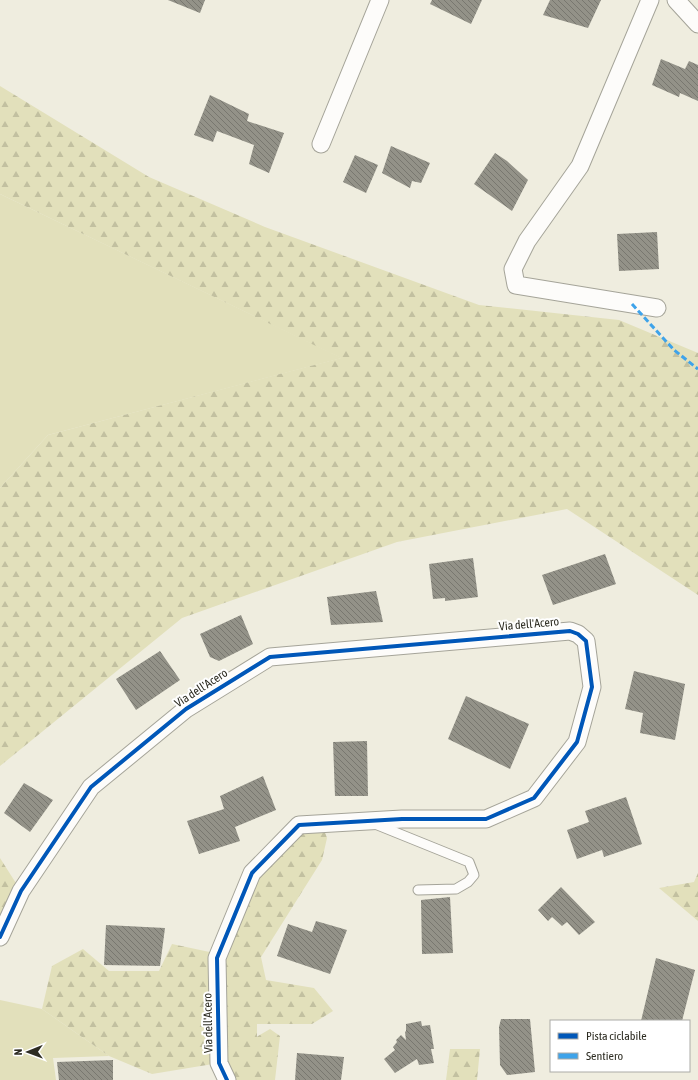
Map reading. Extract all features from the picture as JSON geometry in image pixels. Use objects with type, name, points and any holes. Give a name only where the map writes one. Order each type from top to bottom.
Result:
[{"type":"street","points":[[321,144],[380,0]]},
{"type":"street","points":[[650,0],[580,166],[527,241],[513,269],[516,285],[657,308]]},
{"type":"street","points":[[676,0],[698,24]]},
{"type":"street","name":"Via dell'Acero","points":[[0,937],[21,892],[91,787],[186,708],[270,657],[570,631],[578,634],[586,641],[592,687],[577,742],[534,798],[486,819],[402,819],[299,826],[252,873],[217,958],[219,1063],[227,1080]]},
{"type":"lane","points":[[368,821],[469,862],[474,874],[468,882],[456,889],[418,890]]},
{"type":"green space","points":[[0,86],[149,177],[265,227],[479,305],[619,320],[698,353],[698,595],[567,509],[397,542],[182,618],[0,766],[0,488],[48,435],[341,358],[0,194]]},
{"type":"green space","points":[[0,194],[342,358],[48,435],[0,488]]},
{"type":"green space","points":[[322,824],[327,838],[322,860],[261,957],[266,980],[314,988],[333,1011],[312,1024],[257,1024],[257,1037],[270,1029],[280,1036],[275,1080],[227,1080],[219,1063],[152,1074],[109,1056],[42,1009],[52,966],[83,949],[109,971],[159,971],[172,944],[219,954],[252,873],[299,825]]},
{"type":"green space","points":[[0,858],[21,891],[0,937]]},
{"type":"green space","points":[[698,873],[698,921],[659,888],[694,882]]},
{"type":"green space","points":[[0,1000],[42,1009],[109,1056],[53,1058],[56,1080],[0,1080]]},
{"type":"green space","points":[[450,1049],[480,1049],[477,1080],[446,1080]]},
{"type":"building","points":[[168,0],[205,0],[200,13]]},
{"type":"building","points":[[432,0],[482,0],[471,24],[430,4]]},
{"type":"building","points":[[550,0],[601,0],[588,28],[543,15]]},
{"type":"building","points":[[661,59],[685,69],[689,61],[698,65],[698,101],[680,93],[679,97],[652,85]]},
{"type":"building","points":[[210,95],[249,114],[247,121],[284,133],[269,173],[249,164],[254,145],[217,131],[213,142],[194,135]]},
{"type":"building","points":[[391,146],[430,163],[421,183],[412,181],[410,188],[382,173]]},
{"type":"building","points":[[495,153],[507,161],[528,180],[512,211],[474,184]]},
{"type":"building","points":[[355,155],[378,165],[366,193],[343,182]]},
{"type":"building","points":[[657,232],[659,269],[619,271],[617,234]]},
{"type":"building","points":[[605,554],[616,584],[553,605],[542,575]]},
{"type":"building","points":[[473,558],[478,597],[445,601],[445,598],[433,599],[429,564]]},
{"type":"building","points":[[376,591],[383,622],[331,625],[327,597]]},
{"type":"building","points":[[241,615],[253,644],[219,661],[210,657],[200,634]]},
{"type":"building","points":[[160,651],[180,680],[136,710],[116,679]]},
{"type":"building","points":[[634,671],[685,684],[675,740],[640,733],[643,713],[625,709]]},
{"type":"building","points":[[466,696],[529,724],[510,769],[448,739]]},
{"type":"building","points":[[367,741],[368,796],[335,796],[333,742]]},
{"type":"building","points":[[263,776],[276,810],[235,827],[240,841],[199,854],[187,821],[224,809],[220,796]]},
{"type":"building","points":[[24,783],[53,800],[30,832],[4,813]]},
{"type":"building","points":[[626,797],[642,844],[604,857],[602,850],[577,859],[567,830],[589,822],[585,811]]},
{"type":"building","points":[[561,887],[595,922],[579,935],[567,922],[562,926],[552,917],[548,921],[538,910]]},
{"type":"building","points":[[450,897],[453,953],[422,954],[421,900]]},
{"type":"building","points":[[316,921],[347,930],[330,974],[277,956],[288,924],[312,932]]},
{"type":"building","points":[[106,925],[165,928],[160,966],[104,965]]},
{"type":"building","points":[[656,958],[695,970],[682,1020],[641,1020]]},
{"type":"building","points":[[501,1019],[530,1019],[535,1072],[507,1075],[500,1065],[499,1027]]},
{"type":"building","points":[[421,1021],[422,1026],[430,1025],[434,1049],[431,1049],[434,1063],[419,1065],[417,1059],[395,1073],[384,1059],[395,1050],[393,1047],[397,1042],[396,1040],[401,1035],[406,1040],[406,1024]]},
{"type":"building","points":[[297,1053],[344,1057],[341,1080],[295,1080]]},
{"type":"building","points":[[113,1060],[113,1080],[59,1080],[57,1062]]},
{"type":"marked path","points":[[632,304],[674,350],[698,369]]},
{"type":"cycle path","points":[[0,937],[21,891],[91,787],[186,709],[270,657],[570,631],[578,634],[586,641],[592,687],[577,742],[534,798],[486,819],[402,819],[299,825],[252,873],[217,958],[219,1063],[227,1080]]}]
